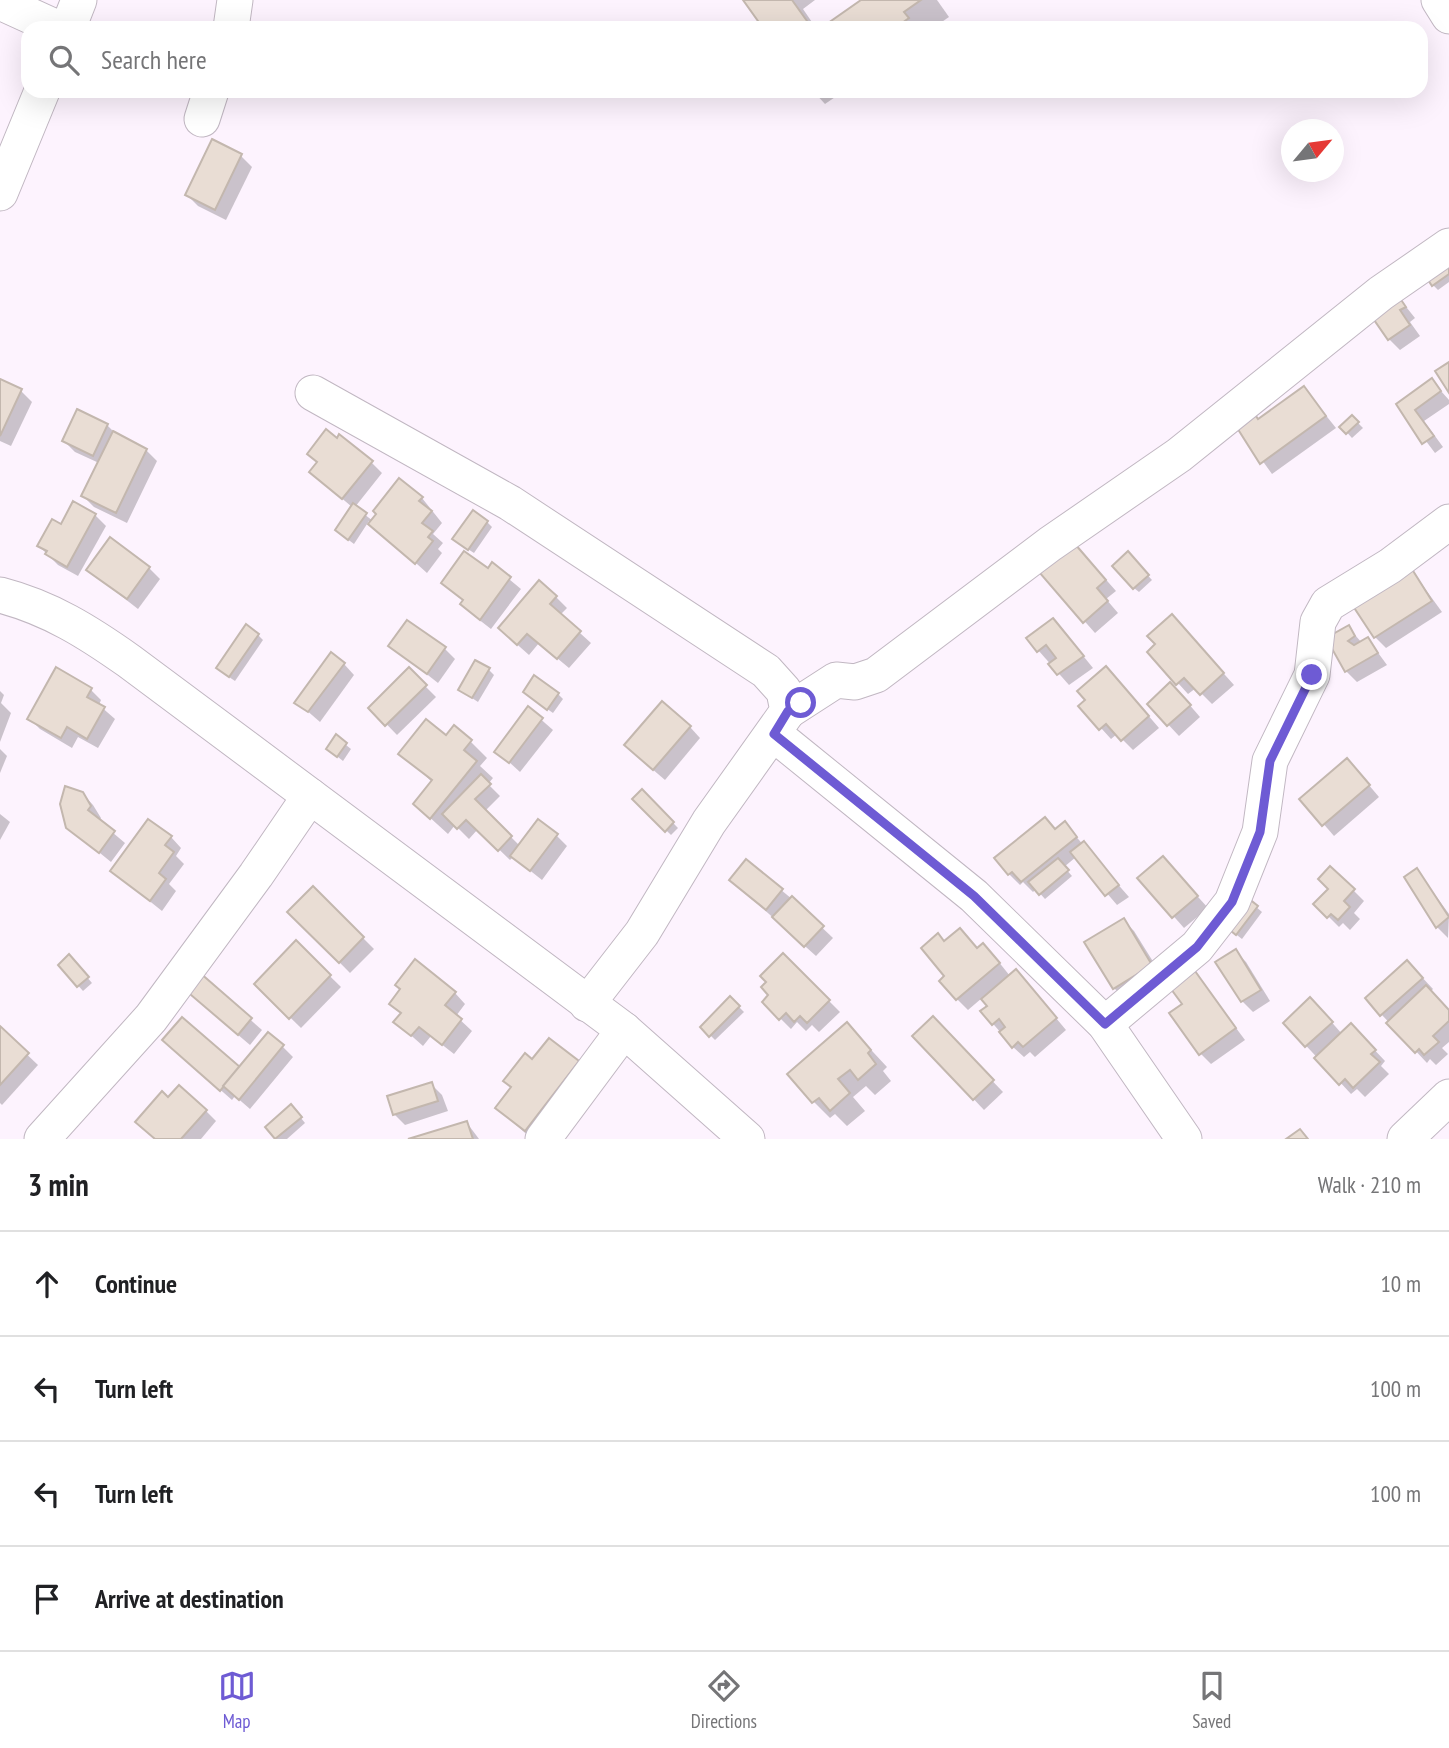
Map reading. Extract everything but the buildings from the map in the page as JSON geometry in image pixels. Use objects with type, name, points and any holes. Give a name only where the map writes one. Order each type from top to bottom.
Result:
[{"type":"street","points":[[71,21],[79,0]]},
{"type":"street","points":[[232,21],[236,0]]},
{"type":"street","points":[[1439,0],[1449,16]]},
{"type":"street","points":[[0,2],[42,21]]},
{"type":"street","points":[[0,193],[39,98]]},
{"type":"street","points":[[587,1004],[642,933],[709,822],[781,722],[836,680],[855,682],[876,675],[1049,544],[1179,455],[1381,293],[1449,246]]},
{"type":"street","points":[[313,393],[510,503],[766,671],[784,691],[781,722]]},
{"type":"street","points":[[1105,1024],[1197,947],[1232,902],[1260,832],[1270,761],[1312,675],[1318,622],[1328,604],[1390,566],[1449,522]]},
{"type":"street","points":[[0,595],[33,604],[79,625],[624,1030],[747,1139]]},
{"type":"street","points":[[781,722],[974,896],[1105,1024],[1184,1139]]},
{"type":"street","points":[[42,1139],[151,1018],[310,796]]},
{"type":"street","points":[[543,1139],[624,1030]]},
{"type":"street","points":[[1405,1139],[1449,1097]]},
{"type":"route","points":[[801,703],[788,711],[774,734],[974,896],[1105,1024],[1197,947],[1232,902],[1260,832],[1270,761],[1312,675]]}]
